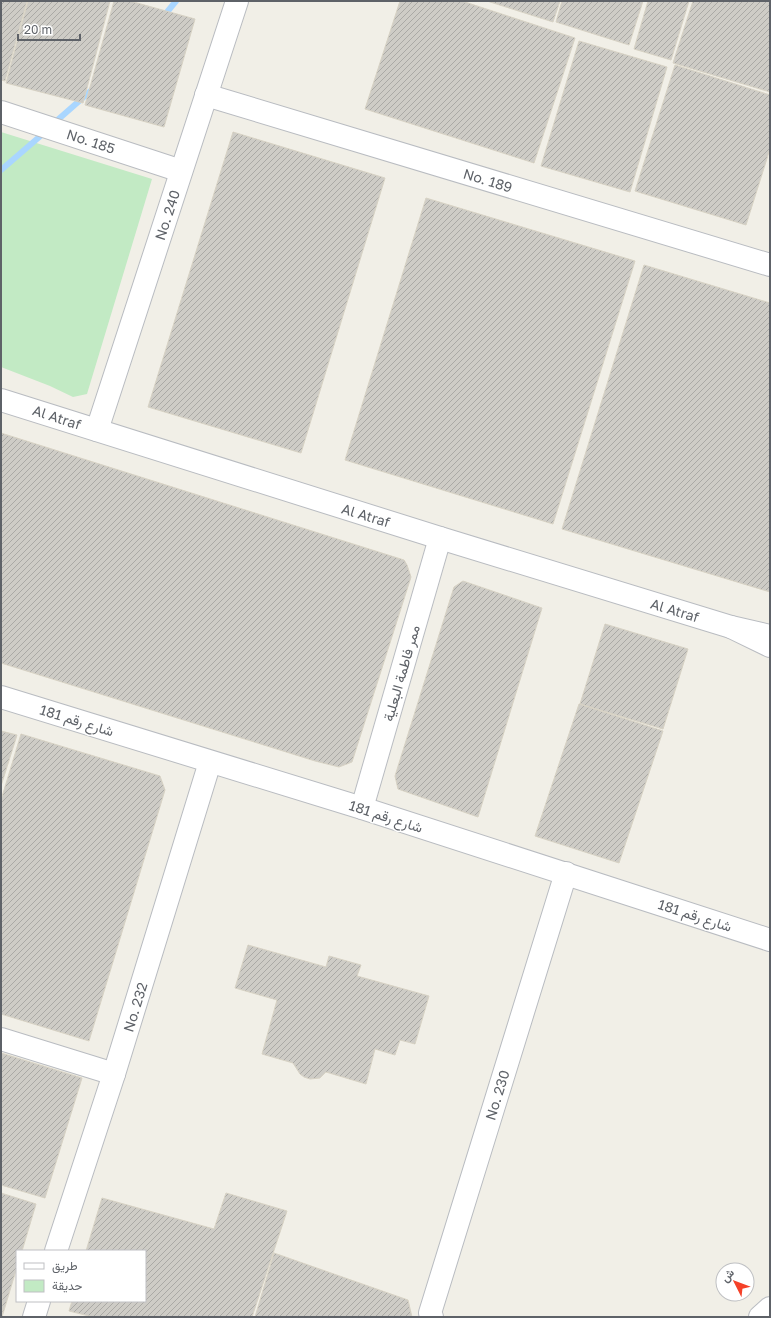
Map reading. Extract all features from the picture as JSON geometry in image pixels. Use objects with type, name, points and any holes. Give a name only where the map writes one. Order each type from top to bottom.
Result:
[{"type":"street","name":"No. 240","points":[[97,430],[237,1]]},
{"type":"street","name":"No. 189","points":[[206,95],[770,265]]},
{"type":"street","name":"No. 185","points":[[1,112],[181,171]]},
{"type":"street","name":"Al Atraf","points":[[1,400],[731,628],[770,636]]},
{"type":"street","name":"ممر فاطمة البعلية","points":[[362,808],[440,538]]},
{"type":"street","name":"Al Atraf","points":[[731,628],[770,646]]},
{"type":"street","name":"شارع رقم 181","points":[[1,697],[362,808],[770,940]]},
{"type":"street","name":"No. 232","points":[[56,1250],[114,1074],[210,762]]},
{"type":"street","name":"No. 230","points":[[432,1317],[430,1313],[566,873]]},
{"type":"street","points":[[1,1040],[114,1074]]},
{"type":"street","points":[[34,1317],[39,1302]]},
{"type":"street","points":[[760,1317],[770,1308]]},
{"type":"green space","points":[[1,132],[152,179],[87,394],[73,397],[50,386],[1,367]]},
{"type":"building","points":[[1,1],[27,1],[5,81],[1,80]]},
{"type":"building","points":[[28,1],[110,1],[83,103],[6,83]]},
{"type":"building","points":[[114,1],[130,1],[195,19],[164,127],[85,105]]},
{"type":"building","points":[[400,1],[462,1],[575,38],[534,163],[365,109]]},
{"type":"building","points":[[487,1],[560,1],[553,22]]},
{"type":"building","points":[[562,1],[643,1],[629,45],[556,22]]},
{"type":"building","points":[[648,1],[689,1],[671,60],[634,49]]},
{"type":"building","points":[[693,1],[770,1],[770,92],[673,63]]},
{"type":"building","points":[[579,41],[667,67],[630,192],[541,166]]},
{"type":"building","points":[[675,65],[770,95],[770,149],[746,225],[635,191]]},
{"type":"building","points":[[233,132],[385,178],[301,453],[148,407]]},
{"type":"building","points":[[426,198],[635,261],[553,524],[345,460]]},
{"type":"building","points":[[644,265],[770,303],[770,592],[562,529]]},
{"type":"building","points":[[1,433],[404,560],[411,577],[352,762],[339,767],[315,761],[1,663]]},
{"type":"building","points":[[463,581],[542,608],[478,817],[398,789],[395,776],[454,587]]},
{"type":"building","points":[[605,624],[688,649],[663,729],[580,704]]},
{"type":"building","points":[[579,704],[663,731],[619,863],[535,836]]},
{"type":"building","points":[[1,731],[17,735],[1,786]]},
{"type":"building","points":[[21,734],[160,776],[165,790],[89,1041],[1,1014],[1,800]]},
{"type":"building","points":[[248,945],[326,967],[329,956],[361,965],[357,976],[429,996],[415,1044],[400,1040],[395,1055],[375,1049],[366,1084],[326,1072],[320,1078],[310,1079],[300,1074],[293,1063],[262,1054],[277,1000],[235,988]]},
{"type":"building","points":[[1,1053],[82,1078],[45,1198],[1,1185]]},
{"type":"building","points":[[1,1193],[36,1204],[22,1250],[16,1250],[16,1270],[2,1317]]},
{"type":"building","points":[[226,1193],[287,1211],[252,1317],[93,1317],[69,1311],[72,1302],[146,1302],[146,1250],[86,1250],[102,1198],[214,1229]]},
{"type":"building","points":[[274,1253],[408,1300],[412,1317],[255,1317]]},
{"type":"waterway","points":[[163,17],[176,1]]},
{"type":"waterway","points":[[53,124],[94,88]]},
{"type":"waterway","points":[[1,170],[45,132]]}]
